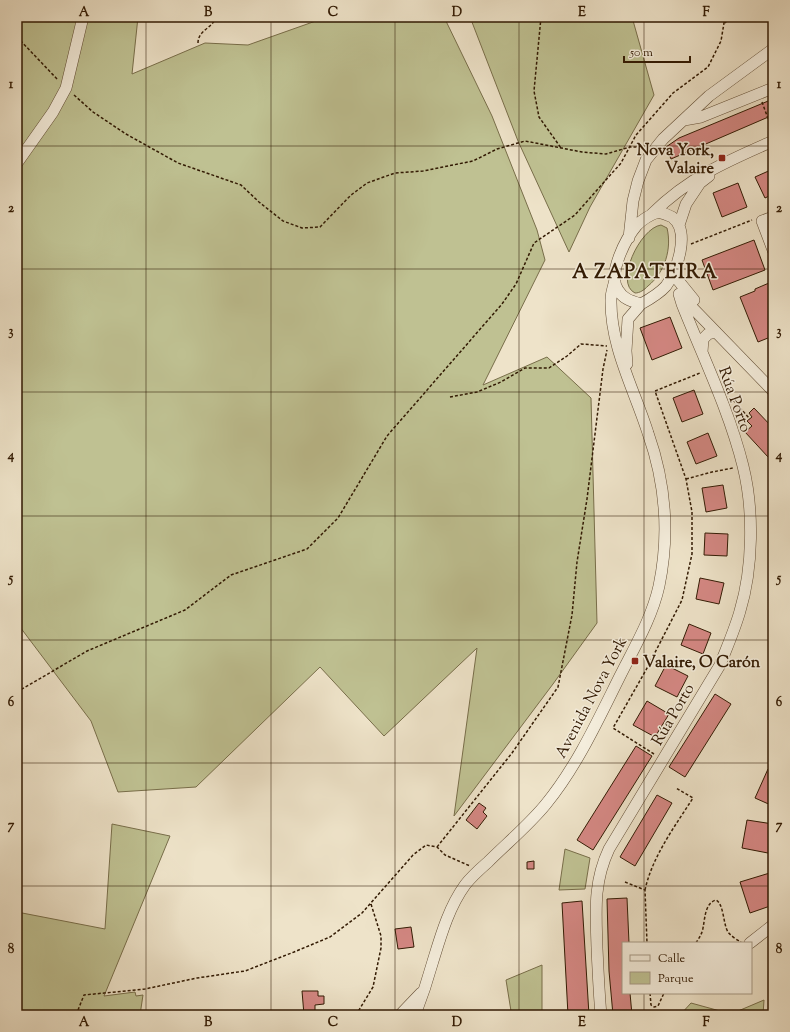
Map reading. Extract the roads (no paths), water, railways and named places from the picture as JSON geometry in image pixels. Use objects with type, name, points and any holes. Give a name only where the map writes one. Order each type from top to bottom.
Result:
[{"type":"street","points":[[17,163],[54,112],[66,88],[84,17]]},
{"type":"street","points":[[628,238],[633,201],[638,181],[646,160],[663,139],[709,96],[773,49]]},
{"type":"street","points":[[684,120],[701,117],[773,88]]},
{"type":"street","points":[[728,162],[700,183],[686,204],[679,226],[682,246],[679,260],[666,286],[650,300],[641,304],[623,297],[616,289],[615,279],[617,261],[628,238],[637,226],[665,201],[697,177],[728,162],[773,141]]},
{"type":"street","points":[[633,201],[636,211],[648,216],[658,212],[665,214],[673,218],[679,226]]},
{"type":"street","points":[[773,217],[762,221],[773,250]]},
{"type":"street","points":[[674,272],[698,310],[716,332],[773,390]]},
{"type":"street","name":"Avenida Nova York","points":[[415,1015],[447,920],[456,899],[466,884],[478,871],[535,816],[563,781],[591,733],[640,637],[658,589],[663,562],[665,504],[661,477],[649,435],[618,348],[614,328],[611,297],[615,279]]},
{"type":"street","points":[[666,286],[679,294],[698,310]]},
{"type":"street","name":"Rúa Porto","points":[[600,1015],[595,904],[600,873],[609,849],[720,665],[734,632],[746,587],[750,546],[749,506],[743,467],[725,412],[679,294]]},
{"type":"street","name":"Avenida Nova York","points":[[629,379],[626,351],[628,320],[641,304]]},
{"type":"street","name":"Rúa Porto","points":[[698,310],[698,331],[702,355]]},
{"type":"street","name":"Rúa Porto","points":[[702,355],[703,338],[708,334],[716,332]]},
{"type":"street","points":[[751,942],[773,925]]},
{"type":"street","points":[[419,1015],[424,990]]},
{"type":"street","name":"Avenida Nova York","points":[[400,1015],[424,990]]},
{"type":"place","name":"Nova York, Valaire","points":[[722,158]]},
{"type":"place","name":"Valaire, O Carón","points":[[635,661]]},
{"type":"district","name":"A ZAPATEIRA","points":[[645,271]]}]
